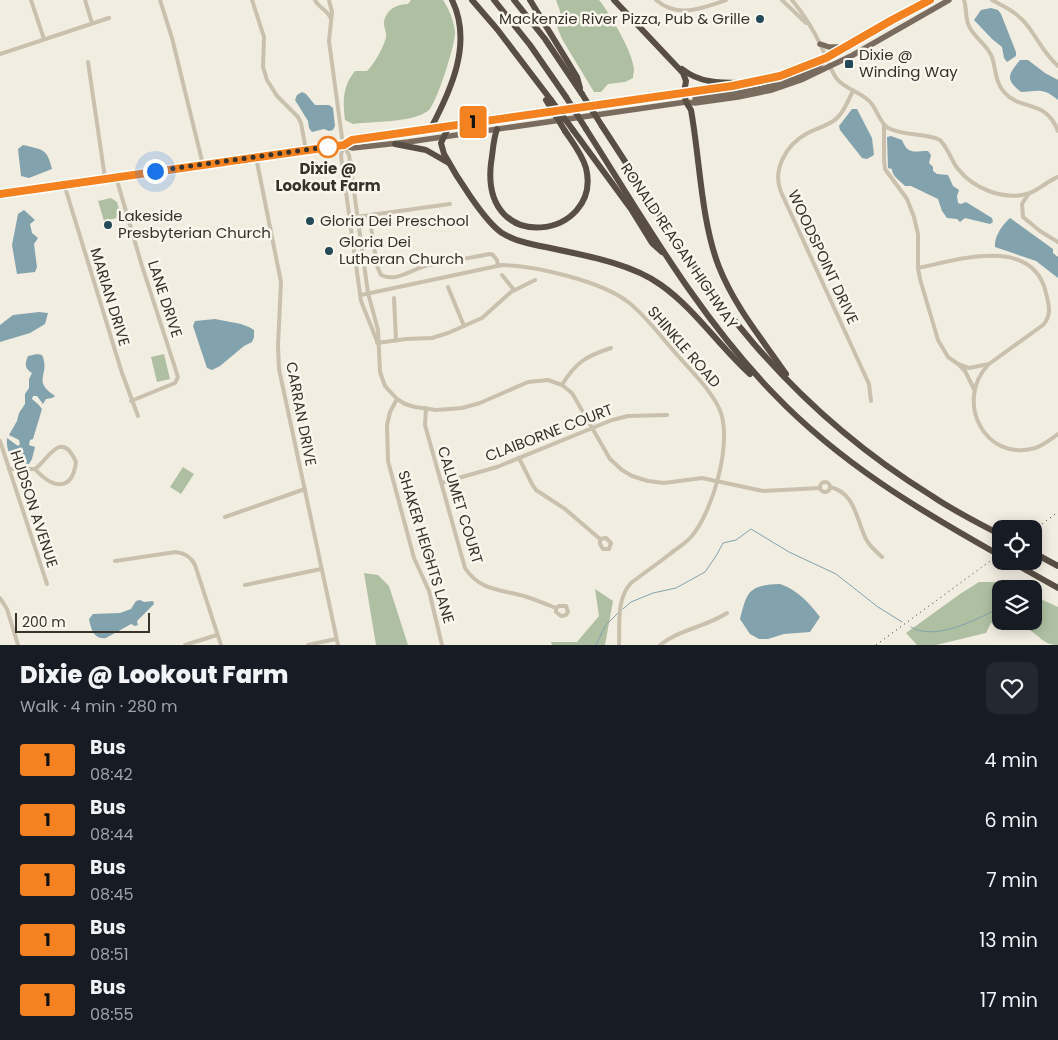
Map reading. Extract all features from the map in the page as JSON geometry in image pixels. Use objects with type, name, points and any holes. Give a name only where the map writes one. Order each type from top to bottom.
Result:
[{"type":"highway","points":[[431,128],[455,72],[460,53],[461,28],[452,0]]},
{"type":"highway","points":[[472,0],[497,29],[530,73],[584,162],[587,180],[586,189],[578,206],[568,218],[554,225],[538,228],[524,226],[512,220],[500,210],[493,197],[490,178],[497,129]]},
{"type":"highway","name":"RONALD REAGAN HIGHWAY","points":[[494,0],[530,45],[566,97],[695,298],[774,395],[814,432],[870,476],[930,516],[992,551]]},
{"type":"highway","name":"RONALD REAGAN HIGHWAY","points":[[514,0],[545,39],[704,279],[753,344],[822,414],[886,466],[933,497],[992,530]]},
{"type":"highway","points":[[530,0],[577,77],[582,94]]},
{"type":"highway","points":[[614,0],[674,62],[690,75],[703,80],[745,83]]},
{"type":"highway","points":[[674,62],[685,78],[686,87],[684,93],[692,115],[709,234],[720,268],[746,316],[793,386]]},
{"type":"highway","points":[[548,100],[573,130],[652,243],[668,257]]},
{"type":"highway","points":[[449,126],[441,146],[449,163],[488,220],[501,232],[516,240],[625,267],[653,279],[676,296],[734,359],[774,395]]},
{"type":"highway","points":[[395,144],[426,150],[449,163]]},
{"type":"highway","points":[[1042,557],[1058,566]]},
{"type":"highway","points":[[1026,570],[1058,588]]},
{"type":"main road","points":[[0,194],[344,145],[352,140],[745,83],[786,74],[826,58],[930,0]]},
{"type":"main road","points":[[686,102],[695,103],[738,97],[772,90],[801,80],[853,56],[949,0]]},
{"type":"main road","points":[[820,44],[829,47],[844,47]]},
{"type":"main road","points":[[344,145],[353,148],[443,138],[686,102],[749,90],[788,80],[816,69],[826,58]]},
{"type":"street","points":[[31,0],[44,39]]},
{"type":"street","points":[[85,0],[92,23]]},
{"type":"street","points":[[160,0],[172,38],[203,165]]},
{"type":"street","points":[[252,0],[264,37],[263,67],[267,80],[277,96],[298,117],[301,123],[306,150]]},
{"type":"street","points":[[315,0],[317,4],[328,12],[330,17]]},
{"type":"street","points":[[329,0],[332,12],[328,41],[344,145],[349,155],[368,293],[378,330],[377,343],[382,379],[388,390],[410,406],[449,410],[469,407],[528,382],[548,380],[562,385],[576,399],[610,459],[632,476],[664,483],[702,478],[764,491],[820,488]]},
{"type":"street","points":[[656,0],[670,9],[688,11],[726,0]]},
{"type":"street","points":[[782,0],[808,24]]},
{"type":"street","points":[[792,0],[800,9],[838,80],[870,102],[884,125],[885,168],[907,199],[914,217],[918,234],[918,268],[920,279],[942,349],[948,357],[965,371],[974,389]]},
{"type":"street","points":[[964,0],[969,27],[989,50],[1000,87],[1012,100],[1041,109],[1052,119],[1058,131]]},
{"type":"street","points":[[992,0],[1020,17],[1027,24],[1048,56],[1058,66]]},
{"type":"street","points":[[0,54],[109,18]]},
{"type":"street","points":[[88,62],[105,178]]},
{"type":"street","name":"WOODSPOINT DRIVE","points":[[853,91],[837,119],[798,140],[780,165],[777,176],[781,192],[869,384],[871,401]]},
{"type":"street","points":[[884,125],[904,134],[937,138],[942,142],[957,168],[972,182],[993,192],[1015,196],[1020,199],[1022,214],[1026,220],[1058,242]]},
{"type":"street","points":[[344,145],[341,156],[363,308],[377,343]]},
{"type":"street","name":"CARRAN DRIVE","points":[[256,157],[281,282],[279,369],[338,645]]},
{"type":"street","name":"LANE DRIVE","points":[[116,177],[178,377],[175,383],[131,401]]},
{"type":"street","points":[[1015,196],[1029,193],[1058,177]]},
{"type":"street","name":"MARIAN DRIVE","points":[[64,184],[131,401],[138,416]]},
{"type":"street","points":[[1022,204],[1029,193]]},
{"type":"street","points":[[349,218],[450,204]]},
{"type":"street","points":[[374,214],[371,227],[377,266],[378,272],[384,277],[404,275],[428,265],[490,254],[494,255],[498,266]]},
{"type":"street","points":[[918,268],[986,255],[999,256],[1021,261],[1042,278],[1049,307],[1049,317],[1042,325],[989,364],[980,375],[974,389],[973,405],[979,425],[989,437],[1002,446],[1016,450],[1034,448],[1046,443],[1058,434]]},
{"type":"street","name":"SHINKLE ROAD","points":[[361,295],[498,266],[522,267],[592,283],[612,291],[637,310],[712,396],[720,409],[724,421],[723,456],[717,482],[703,520],[690,539],[631,583],[624,592],[620,608],[619,645]]},
{"type":"street","points":[[502,275],[514,290]]},
{"type":"street","points":[[377,343],[432,338],[464,326],[489,313],[514,290],[535,280]]},
{"type":"street","points":[[448,287],[464,326]]},
{"type":"street","points":[[394,298],[396,340]]},
{"type":"street","points":[[562,385],[579,362],[611,348]]},
{"type":"street","points":[[958,364],[975,368],[989,364]]},
{"type":"street","name":"SHAKER HEIGHTS LANE","points":[[398,399],[390,412],[387,425],[388,461],[414,558],[429,591],[442,645]]},
{"type":"street","name":"CALUMET COURT","points":[[426,408],[425,425],[464,564],[470,575],[487,587],[526,597],[556,608]]},
{"type":"street","name":"CLAIBORNE COURT","points":[[441,482],[497,467],[621,417],[667,415]]},
{"type":"street","name":"HUDSON AVENUE","points":[[0,441],[47,584]]},
{"type":"street","points":[[9,469],[35,469],[41,465],[55,448],[60,447],[68,450],[76,462],[71,476],[66,482],[59,485],[50,483],[35,469]]},
{"type":"street","points":[[520,458],[536,490],[565,509],[600,539]]},
{"type":"street","points":[[820,488],[820,485],[824,482],[849,498],[856,510],[868,542],[882,557]]},
{"type":"street","points":[[820,488],[822,492],[826,492],[830,487]]},
{"type":"street","points":[[226,517],[305,489]]},
{"type":"street","points":[[115,561],[176,552],[189,557],[196,565],[221,645]]},
{"type":"street","points":[[245,585],[321,568]]},
{"type":"street","points":[[0,598],[9,614],[18,645]]},
{"type":"street","points":[[662,644],[674,635],[719,619],[727,614]]},
{"type":"street","points":[[185,645],[217,635]]},
{"type":"street","points":[[308,645],[336,639]]},
{"type":"green space","points":[[411,0],[443,0],[451,15],[455,32],[454,38],[449,61],[436,98],[428,111],[412,118],[353,124],[345,120],[344,94],[351,77],[355,71],[367,71],[373,64],[386,37],[384,23],[387,13],[396,6],[408,4]]},
{"type":"green space","points":[[556,0],[599,0],[626,44],[633,63],[633,78],[625,82],[608,84],[601,92],[594,92],[562,39],[556,24],[560,21],[560,11]]},
{"type":"green space","points":[[111,198],[117,202],[121,217],[104,221],[98,201]]},
{"type":"green space","points":[[164,354],[170,379],[157,382],[151,357]]},
{"type":"green space","points":[[183,467],[194,474],[181,494],[170,487]]},
{"type":"green space","points":[[364,573],[378,575],[389,586],[408,645],[376,645]]},
{"type":"green space","points":[[979,582],[992,582],[992,623],[986,633],[936,645],[917,645],[906,633]]},
{"type":"green space","points":[[595,589],[613,601],[605,645],[552,645],[551,642],[577,642],[599,616]]},
{"type":"green space","points":[[1042,600],[1058,607],[1058,645],[1044,641],[1029,630],[1042,630]]},
{"type":"water","points":[[991,8],[998,10],[1001,14],[1016,52],[1016,56],[1007,62],[1004,58],[1002,47],[974,20],[981,10]]},
{"type":"water","points":[[1020,60],[1028,60],[1058,80],[1058,100],[1044,91],[1021,92],[1012,84],[1010,80],[1011,73]]},
{"type":"water","points":[[302,92],[315,105],[329,105],[333,108],[335,126],[333,130],[324,129],[312,132],[308,121],[295,100],[297,95]]},
{"type":"water","points":[[852,109],[857,109],[872,138],[874,155],[867,159],[862,158],[840,130],[839,126]]},
{"type":"water","points":[[891,136],[902,140],[909,150],[928,151],[931,155],[929,163],[933,167],[933,171],[937,174],[948,175],[953,186],[959,190],[957,196],[958,203],[966,202],[992,218],[993,222],[990,224],[965,218],[960,222],[957,219],[947,218],[942,211],[938,199],[911,186],[905,186],[895,176],[892,169],[888,168],[887,137]]},
{"type":"water","points":[[23,145],[46,153],[52,169],[29,178],[21,176],[18,149]]},
{"type":"water","points":[[24,210],[35,220],[30,224],[32,233],[38,238],[34,244],[37,267],[35,272],[17,274],[12,245],[18,214]]},
{"type":"water","points":[[1010,218],[1053,249],[1053,253],[1058,257],[1058,278],[1036,261],[995,247],[999,231]]},
{"type":"water","points":[[39,312],[48,313],[45,324],[30,333],[0,342],[0,325],[13,315]]},
{"type":"water","points":[[215,319],[249,327],[254,330],[254,337],[252,342],[212,370],[207,368],[193,326],[195,321]]},
{"type":"water","points":[[42,355],[44,362],[44,386],[55,396],[46,399],[43,404],[37,396],[33,396],[32,399],[42,409],[33,439],[30,440],[29,445],[35,447],[29,464],[19,463],[10,455],[7,438],[18,446],[20,444],[19,440],[9,435],[25,404],[25,394],[29,388],[29,379],[32,373],[26,368],[28,356]]},
{"type":"water","points":[[780,584],[798,593],[820,617],[810,632],[784,634],[768,639],[759,639],[750,634],[740,619],[745,602],[751,591],[756,588]]},
{"type":"water","points":[[136,601],[144,602],[153,601],[154,604],[137,621],[138,625],[131,624],[106,638],[96,636],[89,619],[93,614],[120,613],[131,609]]},
{"type":"waterway","points":[[623,609],[631,602],[653,593],[676,588],[705,572],[723,543],[736,540],[751,529],[789,552],[836,574],[878,607],[902,622]]},
{"type":"waterway","points":[[911,627],[921,631],[944,630],[969,623],[992,612]]},
{"type":"waterway","points":[[596,645],[605,626],[618,613]]},
{"type":"railway","points":[[1042,524],[1058,512]]},
{"type":"railway","points":[[876,645],[992,560]]},
{"type":"bus line","name":"1","points":[[0,194],[344,145],[352,140],[763,80],[792,72],[826,58],[930,0]]},
{"type":"place","name":"Mackenzie River Pizza, Pub & Grille","points":[[760,19]]},
{"type":"place","name":"Dixie @ Winding Way","points":[[849,64]]},
{"type":"place","name":"Dixie @ Lookout Farm","points":[[328,147]]},
{"type":"place","name":"Gloria Dei Preschool","points":[[310,221]]},
{"type":"place","name":"Lakeside Presbyterian Church","points":[[108,225]]},
{"type":"place","name":"Gloria Dei Lutheran Church","points":[[329,251]]},
{"type":"route","points":[[155,171],[334,146],[328,147]]}]
